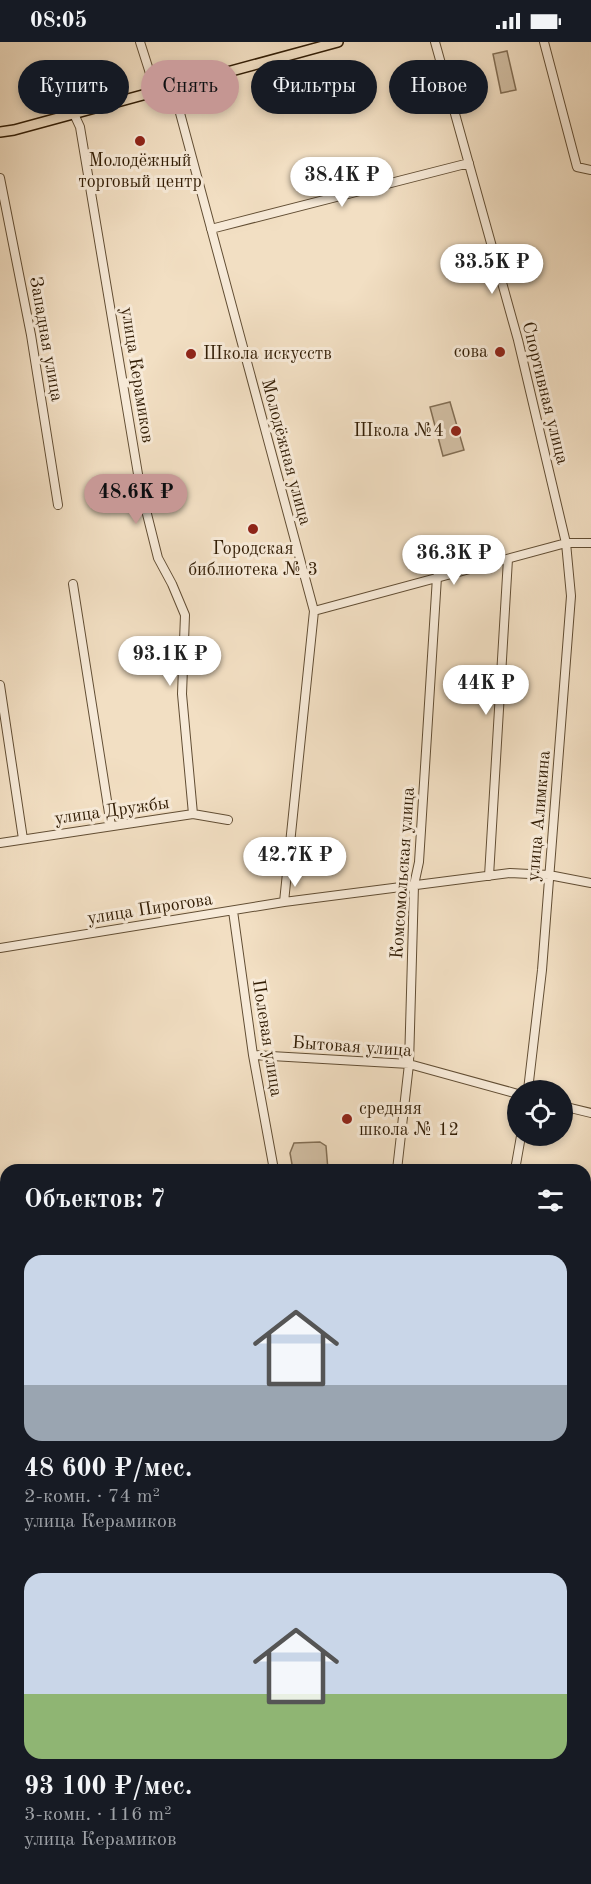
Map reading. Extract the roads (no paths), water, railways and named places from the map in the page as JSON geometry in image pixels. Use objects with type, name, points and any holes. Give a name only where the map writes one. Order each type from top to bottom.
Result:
[{"type":"main road","points":[[239,69],[338,42]]},
{"type":"main road","points":[[0,132],[74,114]]},
{"type":"street","points":[[140,42],[146,60]]},
{"type":"street","name":"Спортивная улица","points":[[435,42],[518,340],[566,543]]},
{"type":"street","points":[[544,42],[577,167],[591,170]]},
{"type":"street","name":"улица Керамиков","points":[[74,114],[80,127],[140,486],[158,558],[185,615],[182,694],[193,814]]},
{"type":"street","name":"Молодёжная улица","points":[[179,114],[314,611],[284,902]]},
{"type":"street","points":[[211,229],[469,163]]},
{"type":"street","name":"Западная улица","points":[[0,178],[31,335],[58,505]]},
{"type":"street","points":[[314,611],[566,543],[591,543]]},
{"type":"street","name":"улица Алимкина","points":[[530,1080],[536,1040],[571,597],[566,543]]},
{"type":"street","points":[[489,876],[508,559]]},
{"type":"street","name":"Комсомольская улица","points":[[398,1164],[409,1064],[414,885],[419,862],[437,577]]},
{"type":"street","points":[[73,584],[111,826]]},
{"type":"street","points":[[0,686],[23,839]]},
{"type":"street","name":"улица Дружбы","points":[[0,843],[193,814],[228,820]]},
{"type":"street","name":"улица Пирогова","points":[[0,948],[284,902],[510,873],[549,875],[591,883]]},
{"type":"street","name":"Полевая улица","points":[[233,910],[253,1055],[273,1164]]},
{"type":"street","name":"Бытовая улица","points":[[253,1055],[409,1064],[507,1091]]},
{"type":"street","points":[[573,1109],[591,1113]]},
{"type":"street","points":[[516,1164],[519,1146]]},
{"type":"place","name":"Молодёжный торговый центр","points":[[140,141]]},
{"type":"place","name":"сова","points":[[500,352]]},
{"type":"place","name":"Школа искусств","points":[[191,354]]},
{"type":"place","name":"Школа №4","points":[[456,431]]},
{"type":"place","name":"Городская библиотека № 3","points":[[253,529]]},
{"type":"place","name":"средняя школа № 12","points":[[347,1119]]}]
